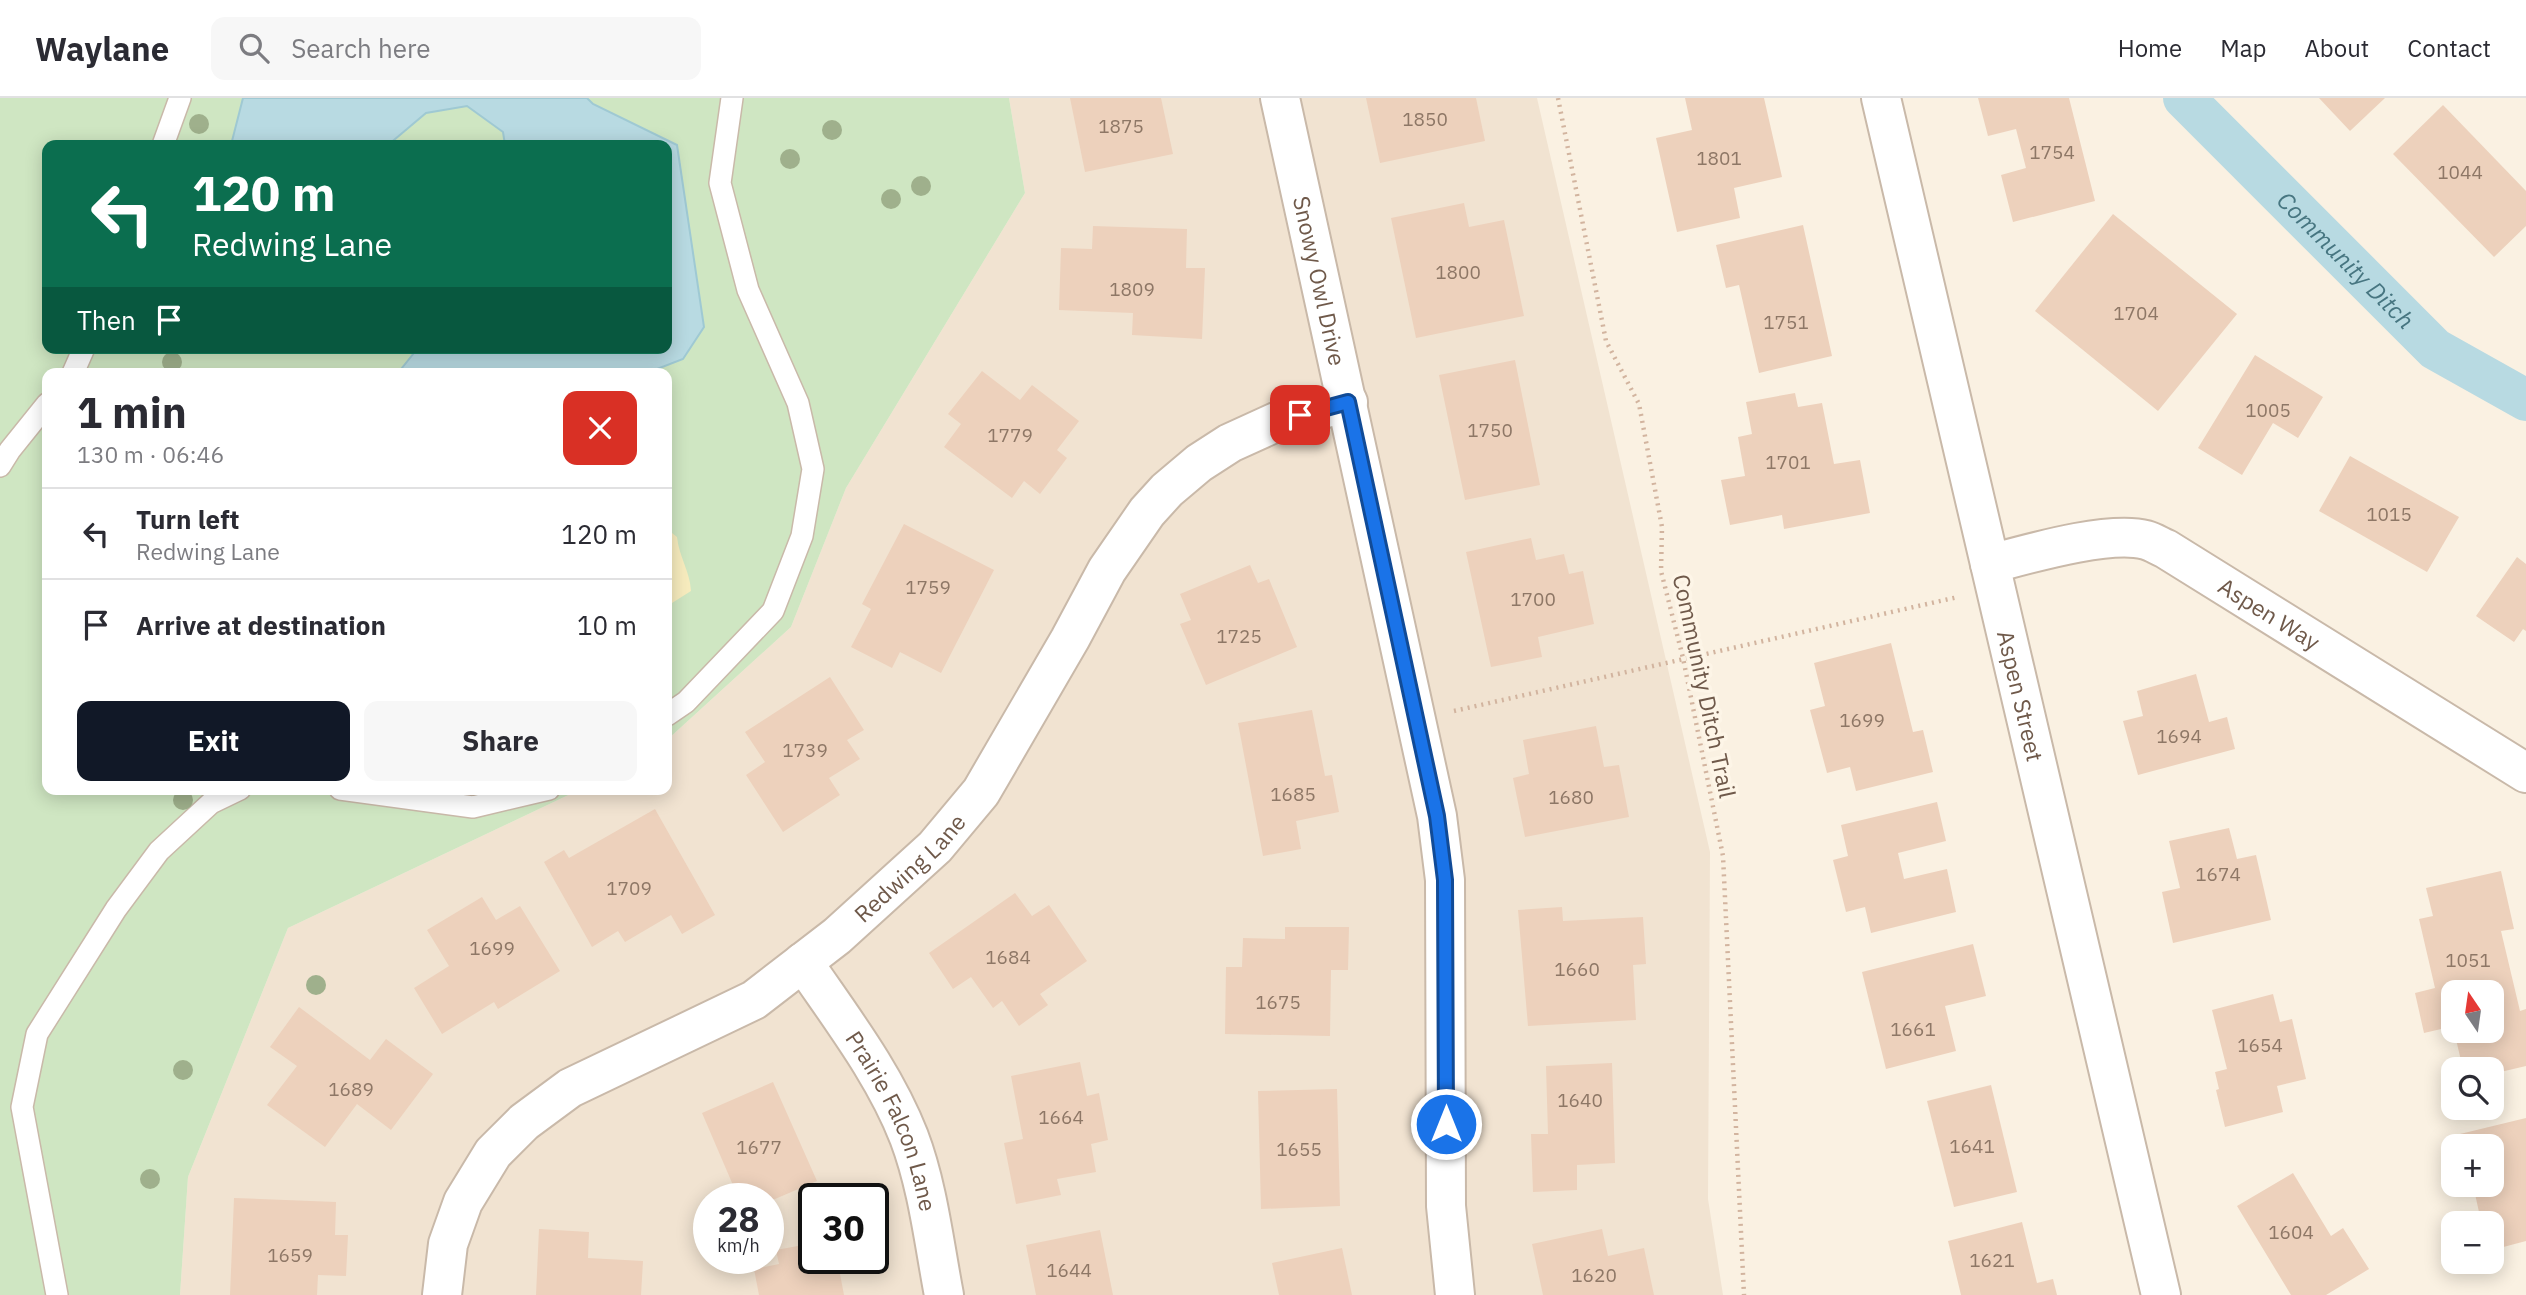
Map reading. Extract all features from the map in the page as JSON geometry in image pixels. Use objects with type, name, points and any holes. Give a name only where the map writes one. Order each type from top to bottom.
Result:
[{"type":"street","name":"Snowy Owl Drive","points":[[1280,98],[1437,816],[1445,880],[1446,1206],[1455,1295]]},
{"type":"street","name":"Aspen Street","points":[[1881,98],[2161,1295]]},
{"type":"street","name":"Redwing Lane","points":[[442,1295],[448,1244],[463,1202],[493,1153],[524,1122],[570,1088],[754,1000],[837,936],[935,847],[981,792],[1107,570],[1147,512],[1167,490],[1199,463],[1230,443],[1276,422],[1348,402]]},
{"type":"street","name":"Aspen Way","points":[[1992,576],[2071,544],[2126,537],[2146,540],[2166,549],[2326,647],[2526,774]]},
{"type":"street","name":"Prairie Falcon Lane","points":[[803,962],[879,1073],[909,1138],[925,1193],[944,1295]]},
{"type":"lane","points":[[165,140],[180,98]]},
{"type":"lane","points":[[672,712],[686,702],[774,611],[802,536],[813,469],[798,403],[748,290],[720,183],[732,98]]},
{"type":"lane","points":[[0,466],[42,410]]},
{"type":"lane","points":[[57,1295],[22,1107],[37,1034],[116,909],[159,851],[211,803],[228,795]]},
{"type":"lane","points":[[384,795],[473,807],[524,795]]},
{"type":"path","name":"Community Ditch Trail","points":[[1558,98],[1606,341],[1639,404],[1662,527],[1661,571],[1683,658],[1723,856],[1744,1295]]},
{"type":"path","points":[[1416,720],[1683,658],[1992,576]]},
{"type":"shaded area","points":[[1009,98],[1537,98],[1710,852],[1708,1199],[1723,1295],[180,1295],[188,1177],[288,928],[568,795],[672,795],[672,735],[791,627],[846,488],[1025,193]]},
{"type":"green space","points":[[0,98],[1009,98],[1025,193],[846,488],[791,627],[672,735],[672,368],[42,368],[42,795],[568,795],[288,928],[188,1177],[180,1295],[0,1295]]},
{"type":"sand","points":[[672,533],[677,537],[691,591],[672,603]]},
{"type":"water","points":[[243,98],[587,98],[593,104],[667,140],[504,140],[503,132],[467,106],[426,113],[394,140],[232,140]]},
{"type":"water","points":[[672,143],[677,145],[704,327],[683,359],[660,368],[402,368],[413,354],[672,354]]},
{"type":"building","points":[[1070,98],[1161,98],[1173,154],[1085,172]]},
{"type":"building","points":[[1366,98],[1476,98],[1485,141],[1380,163]]},
{"type":"building","points":[[1685,98],[1764,98],[1782,177],[1734,188],[1740,218],[1677,232],[1656,138],[1692,130]]},
{"type":"building","points":[[1978,98],[2069,98],[2095,201],[2013,222],[2001,175],[2026,168],[2016,129],[1988,136]]},
{"type":"building","points":[[2319,98],[2385,98],[2350,131]]},
{"type":"building","points":[[2443,105],[2526,191],[2526,226],[2494,257],[2393,154]]},
{"type":"building","points":[[1464,203],[1469,227],[1504,220],[1524,316],[1416,338],[1391,218]]},
{"type":"building","points":[[2113,214],[2237,314],[2158,411],[2035,311]]},
{"type":"building","points":[[1803,225],[1832,356],[1759,373],[1739,285],[1726,288],[1716,245]]},
{"type":"building","points":[[1093,226],[1187,229],[1186,268],[1205,268],[1202,339],[1132,335],[1133,313],[1059,310],[1061,248],[1092,249]]},
{"type":"building","points":[[2255,355],[2323,397],[2298,438],[2273,423],[2242,475],[2198,448]]},
{"type":"building","points":[[1515,360],[1540,485],[1465,500],[1439,375]]},
{"type":"building","points":[[982,371],[1020,400],[1032,385],[1079,421],[1057,450],[1067,458],[1040,494],[1024,481],[1012,498],[944,447],[961,424],[948,414]]},
{"type":"building","points":[[1795,393],[1798,407],[1822,403],[1834,464],[1860,460],[1870,513],[1784,529],[1782,515],[1730,525],[1721,480],[1745,476],[1738,437],[1752,434],[1746,402]]},
{"type":"building","points":[[2350,456],[2459,517],[2427,572],[2319,511]]},
{"type":"building","points":[[904,524],[994,570],[941,673],[900,652],[892,668],[851,647],[871,609],[862,604]]},
{"type":"building","points":[[1531,538],[1536,560],[1564,554],[1569,574],[1583,571],[1594,624],[1538,637],[1542,657],[1491,667],[1466,552]]},
{"type":"building","points":[[2517,557],[2526,564],[2526,631],[2523,629],[2514,642],[2476,616]]},
{"type":"building","points":[[1250,565],[1258,583],[1269,579],[1297,647],[1206,685],[1180,624],[1191,620],[1180,594]]},
{"type":"building","points":[[1891,643],[1913,732],[1923,730],[1933,772],[1856,791],[1850,767],[1827,773],[1810,710],[1825,706],[1814,663]]},
{"type":"building","points":[[2196,674],[2209,722],[2227,717],[2235,749],[2138,775],[2123,721],[2143,716],[2137,691]]},
{"type":"building","points":[[830,677],[864,730],[847,740],[860,759],[829,778],[840,795],[783,832],[746,775],[765,762],[745,732]]},
{"type":"building","points":[[1312,710],[1325,776],[1332,775],[1339,812],[1296,821],[1301,849],[1263,856],[1238,723]]},
{"type":"building","points":[[1596,726],[1604,767],[1619,765],[1629,817],[1525,837],[1513,778],[1529,774],[1523,740]]},
{"type":"building","points":[[1937,802],[1946,841],[1898,853],[1904,879],[1947,869],[1956,912],[1871,933],[1865,907],[1846,912],[1833,860],[1848,856],[1841,825]]},
{"type":"building","points":[[655,809],[715,915],[682,934],[671,915],[625,942],[618,931],[592,947],[544,862],[564,850],[569,858]]},
{"type":"building","points":[[2229,828],[2237,859],[2256,855],[2271,920],[2173,943],[2162,892],[2180,888],[2169,841]]},
{"type":"building","points":[[2501,871],[2514,929],[2501,931],[2520,1011],[2526,1009],[2526,1066],[2504,1071],[2504,1057],[2460,1057],[2457,1043],[2504,1043],[2504,980],[2441,980],[2441,1029],[2424,1033],[2415,993],[2435,988],[2419,919],[2433,916],[2426,888]]},
{"type":"building","points":[[1015,893],[1032,916],[1049,905],[1087,961],[1040,994],[1048,1005],[1019,1026],[1002,1001],[993,1008],[971,977],[953,989],[929,953]]},
{"type":"building","points":[[482,897],[496,920],[520,906],[560,971],[498,1009],[494,1002],[442,1034],[414,988],[449,966],[427,930]]},
{"type":"building","points":[[1562,907],[1563,921],[1643,917],[1646,964],[1633,965],[1636,1020],[1528,1026],[1518,910]]},
{"type":"building","points":[[1285,927],[1349,927],[1348,970],[1331,970],[1330,1036],[1225,1034],[1226,967],[1242,967],[1243,938],[1285,939]]},
{"type":"building","points":[[1973,944],[1986,996],[1945,1006],[1956,1051],[1886,1069],[1862,972]]},
{"type":"building","points":[[2273,994],[2280,1022],[2292,1019],[2306,1079],[2277,1086],[2283,1112],[2225,1127],[2216,1090],[2219,1089],[2215,1072],[2227,1069],[2212,1010]]},
{"type":"building","points":[[299,1007],[370,1060],[386,1039],[433,1074],[391,1130],[357,1104],[325,1147],[267,1105],[297,1066],[270,1047]]},
{"type":"building","points":[[1080,1062],[1087,1096],[1099,1093],[1108,1140],[1091,1144],[1096,1172],[1057,1179],[1061,1195],[1016,1204],[1004,1143],[1023,1139],[1011,1076]]},
{"type":"building","points":[[1612,1063],[1615,1163],[1577,1165],[1577,1190],[1533,1192],[1531,1134],[1548,1134],[1546,1066]]},
{"type":"building","points":[[773,1082],[817,1181],[798,1183],[798,1189],[784,1195],[784,1183],[732,1183],[702,1113]]},
{"type":"building","points":[[1991,1085],[2017,1192],[1954,1207],[1927,1101]]},
{"type":"building","points":[[1337,1089],[1340,1206],[1261,1209],[1258,1091]]},
{"type":"building","points":[[2526,1118],[2526,1241],[2504,1247],[2504,1211],[2479,1211],[2476,1197],[2504,1197],[2504,1134],[2460,1134]]},
{"type":"building","points":[[2293,1173],[2331,1236],[2343,1228],[2369,1269],[2326,1295],[2291,1295],[2237,1206]]},
{"type":"building","points":[[234,1198],[336,1202],[335,1235],[348,1235],[346,1276],[318,1275],[317,1295],[230,1295]]},
{"type":"building","points":[[2022,1222],[2037,1283],[2053,1279],[2057,1295],[1961,1295],[1948,1241]]},
{"type":"building","points":[[539,1229],[589,1232],[588,1258],[643,1261],[641,1295],[536,1295]]},
{"type":"building","points":[[1602,1229],[1608,1256],[1644,1248],[1654,1295],[1543,1295],[1532,1244]]},
{"type":"building","points":[[1100,1230],[1113,1295],[1036,1295],[1026,1245]]},
{"type":"building","points":[[798,1246],[798,1274],[840,1274],[844,1295],[759,1295],[755,1274],[784,1274],[784,1249]]},
{"type":"building","points":[[1342,1248],[1352,1295],[1279,1295],[1272,1263]]},
{"type":"waterway","name":"Community Ditch","points":[[2184,98],[2435,349],[2526,400]]},
{"type":"route","points":[[1300,415],[1348,402],[1437,816],[1445,880],[1446,1124]]}]
